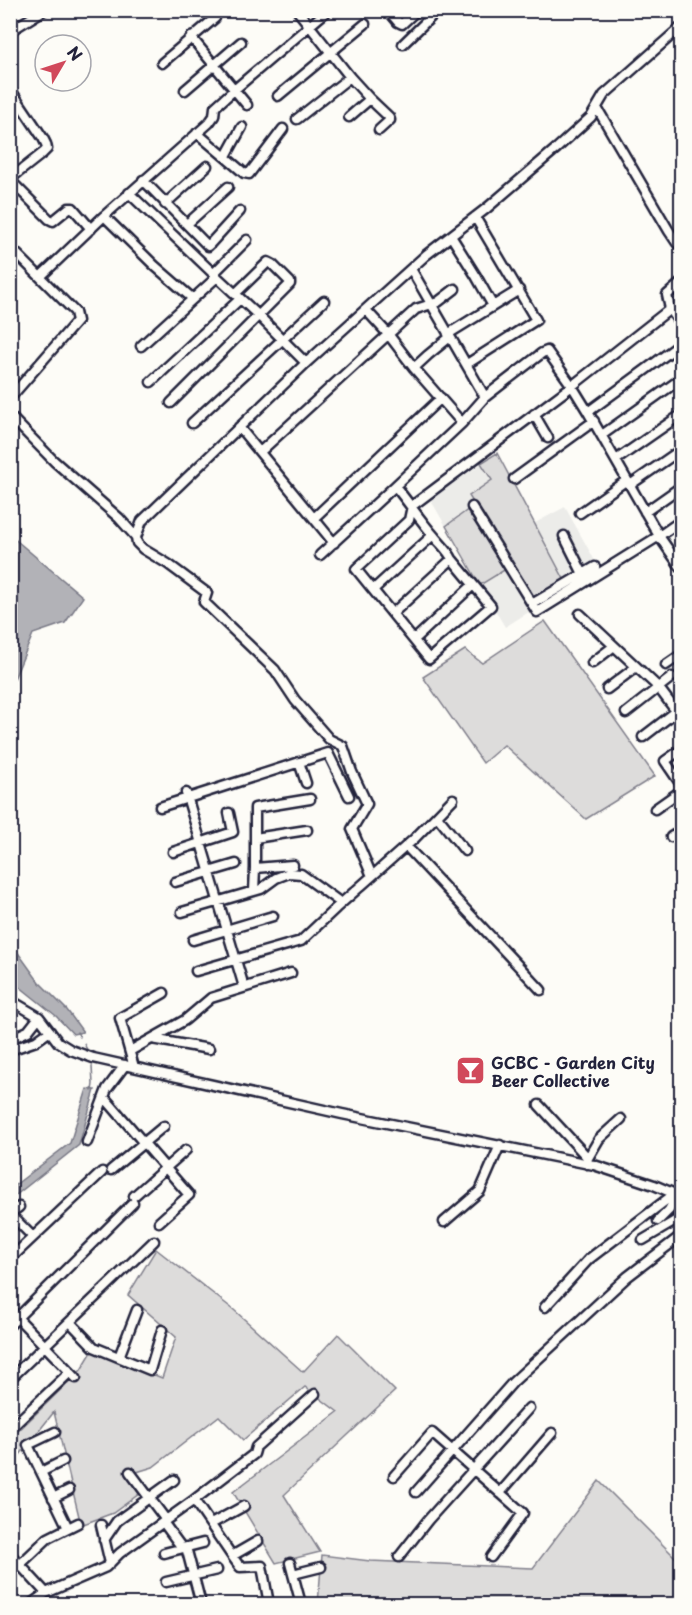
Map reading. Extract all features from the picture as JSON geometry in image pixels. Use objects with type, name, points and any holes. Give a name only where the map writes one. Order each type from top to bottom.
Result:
[{"type":"street","points":[[10,31],[44,10]]},
{"type":"street","points":[[297,10],[350,77],[388,115],[390,120],[379,130]]},
{"type":"street","points":[[40,277],[143,180],[209,123],[214,116],[215,107],[328,10]]},
{"type":"street","points":[[388,10],[402,24],[417,10]]},
{"type":"street","points":[[403,44],[438,10]]},
{"type":"street","points":[[162,63],[215,18]]},
{"type":"street","points":[[278,96],[365,24]]},
{"type":"street","points":[[372,876],[352,829],[367,804],[343,746],[329,739],[295,700],[275,670],[204,602],[207,593],[168,564],[143,549],[137,543],[136,537],[142,521],[306,363],[426,255],[488,208],[557,148],[591,117],[604,95],[681,26]]},
{"type":"street","points":[[191,38],[247,105]]},
{"type":"street","points":[[185,90],[241,42]]},
{"type":"street","points":[[297,119],[350,77]]},
{"type":"street","points":[[10,89],[43,138],[47,148],[10,180],[49,219],[53,220],[73,207],[91,229]]},
{"type":"street","points":[[350,117],[370,99]]},
{"type":"street","points":[[597,108],[669,231],[681,246]]},
{"type":"street","points":[[226,156],[242,128]]},
{"type":"street","points":[[197,133],[244,173],[249,174],[283,129]]},
{"type":"street","points":[[165,204],[207,166]]},
{"type":"street","points":[[143,180],[209,246],[240,211]]},
{"type":"street","points":[[186,224],[228,187]]},
{"type":"street","points":[[129,193],[306,363]]},
{"type":"street","points":[[104,216],[193,299]]},
{"type":"street","points":[[467,364],[536,320],[475,218]]},
{"type":"street","points":[[451,236],[493,306]]},
{"type":"street","points":[[141,346],[193,299],[247,240]]},
{"type":"street","points":[[10,247],[75,312],[77,321],[10,398]]},
{"type":"street","points":[[151,381],[238,296],[268,262],[289,280],[290,284],[171,403]]},
{"type":"street","points":[[411,269],[485,397]]},
{"type":"street","points":[[681,282],[667,296],[670,309],[681,326]]},
{"type":"street","points":[[260,452],[416,309],[438,302],[455,289]]},
{"type":"street","points":[[414,368],[449,335],[519,290]]},
{"type":"street","points":[[192,423],[324,301]]},
{"type":"street","points":[[395,486],[412,506],[433,536],[491,606],[429,659],[356,569],[409,520],[412,506],[491,448],[670,309]]},
{"type":"street","points":[[366,310],[462,423]]},
{"type":"street","points":[[588,412],[681,343]]},
{"type":"street","points":[[320,555],[462,423],[485,397],[547,351],[594,421],[659,536],[680,564]]},
{"type":"street","points":[[602,435],[681,378]]},
{"type":"street","points":[[314,518],[441,398]]},
{"type":"street","points":[[534,414],[548,438]]},
{"type":"street","points":[[616,460],[681,414]]},
{"type":"street","points":[[10,416],[54,461],[119,518],[136,537]]},
{"type":"street","points":[[514,479],[594,421]]},
{"type":"street","points":[[239,427],[334,543]]},
{"type":"street","points":[[580,513],[681,449]]},
{"type":"street","points":[[645,512],[681,486]]},
{"type":"street","points":[[472,507],[537,612],[681,520]]},
{"type":"street","points":[[374,589],[433,536]]},
{"type":"street","points":[[564,536],[583,574]]},
{"type":"street","points":[[393,613],[452,559]]},
{"type":"street","points":[[532,604],[595,567]]},
{"type":"street","points":[[414,640],[473,585]]},
{"type":"street","points":[[580,615],[658,687],[679,709],[681,720]]},
{"type":"street","points":[[592,663],[614,646]]},
{"type":"street","points":[[666,665],[681,654]]},
{"type":"street","points":[[607,689],[636,667]]},
{"type":"street","points":[[626,712],[672,677]]},
{"type":"street","points":[[643,737],[679,709]]},
{"type":"street","points":[[655,809],[681,788],[665,761],[681,748]]},
{"type":"street","points":[[160,807],[187,795],[328,753],[349,796]]},
{"type":"street","points":[[299,762],[306,783]]},
{"type":"street","points":[[187,795],[244,987]]},
{"type":"street","points":[[254,891],[255,808],[310,799]]},
{"type":"street","points":[[196,971],[301,941],[406,846],[453,799]]},
{"type":"street","points":[[173,852],[233,832],[228,813]]},
{"type":"street","points":[[436,816],[465,851]]},
{"type":"street","points":[[255,838],[307,830]]},
{"type":"street","points":[[671,837],[681,830]]},
{"type":"street","points":[[406,846],[541,990]]},
{"type":"street","points":[[175,882],[236,864]]},
{"type":"street","points":[[255,868],[293,865]]},
{"type":"street","points":[[182,912],[261,889],[276,878],[289,873],[301,874],[341,903]]},
{"type":"street","points":[[192,940],[273,916]]},
{"type":"street","points":[[130,1051],[185,1020],[211,998],[291,973]]},
{"type":"street","points":[[87,1142],[107,1089],[130,1066],[130,1051],[120,1018],[164,993]]},
{"type":"street","points":[[10,1005],[17,1004],[39,1017],[58,1042],[70,1050],[93,1058],[342,1114],[467,1140],[588,1161],[678,1194]]},
{"type":"street","points":[[10,1039],[28,1031],[39,1017]]},
{"type":"street","points":[[10,1050],[36,1041],[50,1031]]},
{"type":"street","points":[[152,1039],[209,1049]]},
{"type":"street","points":[[104,1097],[189,1195],[159,1222]]},
{"type":"street","points":[[539,1105],[588,1161]]},
{"type":"street","points":[[588,1161],[599,1139],[621,1119]]},
{"type":"street","points":[[10,1259],[107,1171],[164,1126]]},
{"type":"street","points":[[444,1222],[480,1191],[500,1145]]},
{"type":"street","points":[[10,1324],[186,1150]]},
{"type":"street","points":[[658,1221],[669,1210],[678,1194]]},
{"type":"street","points":[[545,1306],[589,1259],[678,1194]]},
{"type":"street","points":[[19,1207],[12,1212],[12,1216],[33,1238]]},
{"type":"street","points":[[643,1240],[681,1217]]},
{"type":"street","points":[[416,1492],[513,1382],[627,1277],[681,1235]]},
{"type":"street","points":[[10,1379],[154,1241]]},
{"type":"street","points":[[10,1310],[73,1375],[10,1429]]},
{"type":"street","points":[[119,1357],[137,1310]]},
{"type":"street","points":[[70,1322],[94,1347],[150,1370],[162,1330]]},
{"type":"street","points":[[31,1605],[46,1593],[106,1567],[120,1553],[254,1454],[256,1447],[315,1394]]},
{"type":"street","points":[[399,1557],[428,1520],[529,1408]]},
{"type":"street","points":[[55,1432],[28,1445],[68,1528]]},
{"type":"street","points":[[394,1476],[432,1433],[523,1513],[491,1557]]},
{"type":"street","points":[[500,1493],[552,1433]]},
{"type":"street","points":[[40,1472],[63,1461]]},
{"type":"street","points":[[130,1472],[184,1548],[201,1605]]},
{"type":"street","points":[[104,1540],[117,1521],[174,1480]]},
{"type":"street","points":[[53,1498],[69,1490]]},
{"type":"street","points":[[194,1500],[240,1568],[261,1566],[269,1605]]},
{"type":"street","points":[[211,1524],[244,1506]]},
{"type":"street","points":[[10,1574],[48,1538],[78,1523]]},
{"type":"street","points":[[101,1525],[110,1563]]},
{"type":"street","points":[[232,1556],[258,1541]]},
{"type":"street","points":[[164,1553],[203,1543]]},
{"type":"street","points":[[10,1554],[46,1593]]},
{"type":"street","points":[[290,1563],[301,1605]]},
{"type":"street","points":[[293,1574],[321,1568]]},
{"type":"street","points":[[166,1582],[217,1570]]},
{"type":"shaded area","points":[[497,453],[535,523],[565,507],[599,568],[505,627],[430,499]]},
{"type":"shaded area","points":[[497,453],[565,581],[535,600],[469,496],[492,480],[481,463]]},
{"type":"shaded area","points":[[469,509],[506,569],[480,585],[446,526]]},
{"type":"shaded area","points":[[11,536],[83,597],[65,623],[33,634],[11,686]]},
{"type":"shaded area","points":[[545,621],[655,776],[586,819],[504,745],[483,763],[423,677],[465,650],[482,663]]},
{"type":"shaded area","points":[[11,943],[39,982],[67,1010],[83,1032],[73,1034],[55,1015],[20,987],[11,987]]},
{"type":"shaded area","points":[[87,1089],[95,1090],[79,1145],[11,1199],[11,1188],[70,1143]]},
{"type":"shaded area","points":[[156,1249],[234,1310],[303,1372],[338,1334],[395,1391],[284,1495],[320,1552],[276,1563],[233,1492],[338,1412],[305,1387],[243,1440],[219,1416],[153,1467],[127,1475],[139,1494],[113,1513],[81,1525],[54,1412],[11,1466],[11,1438],[81,1370],[93,1350],[162,1378],[176,1337],[128,1295]]},
{"type":"shaded area","points":[[599,1481],[681,1563],[681,1604],[318,1604],[322,1555],[370,1561],[533,1568]]},
{"type":"waterway","points":[[77,1032],[80,1037]]},
{"type":"waterway","points":[[84,1044],[89,1053]]},
{"type":"waterway","points":[[92,1066],[92,1091]]},
{"type":"place","name":"GCBC - Garden City Beer Collective","points":[[470,1071]]}]
